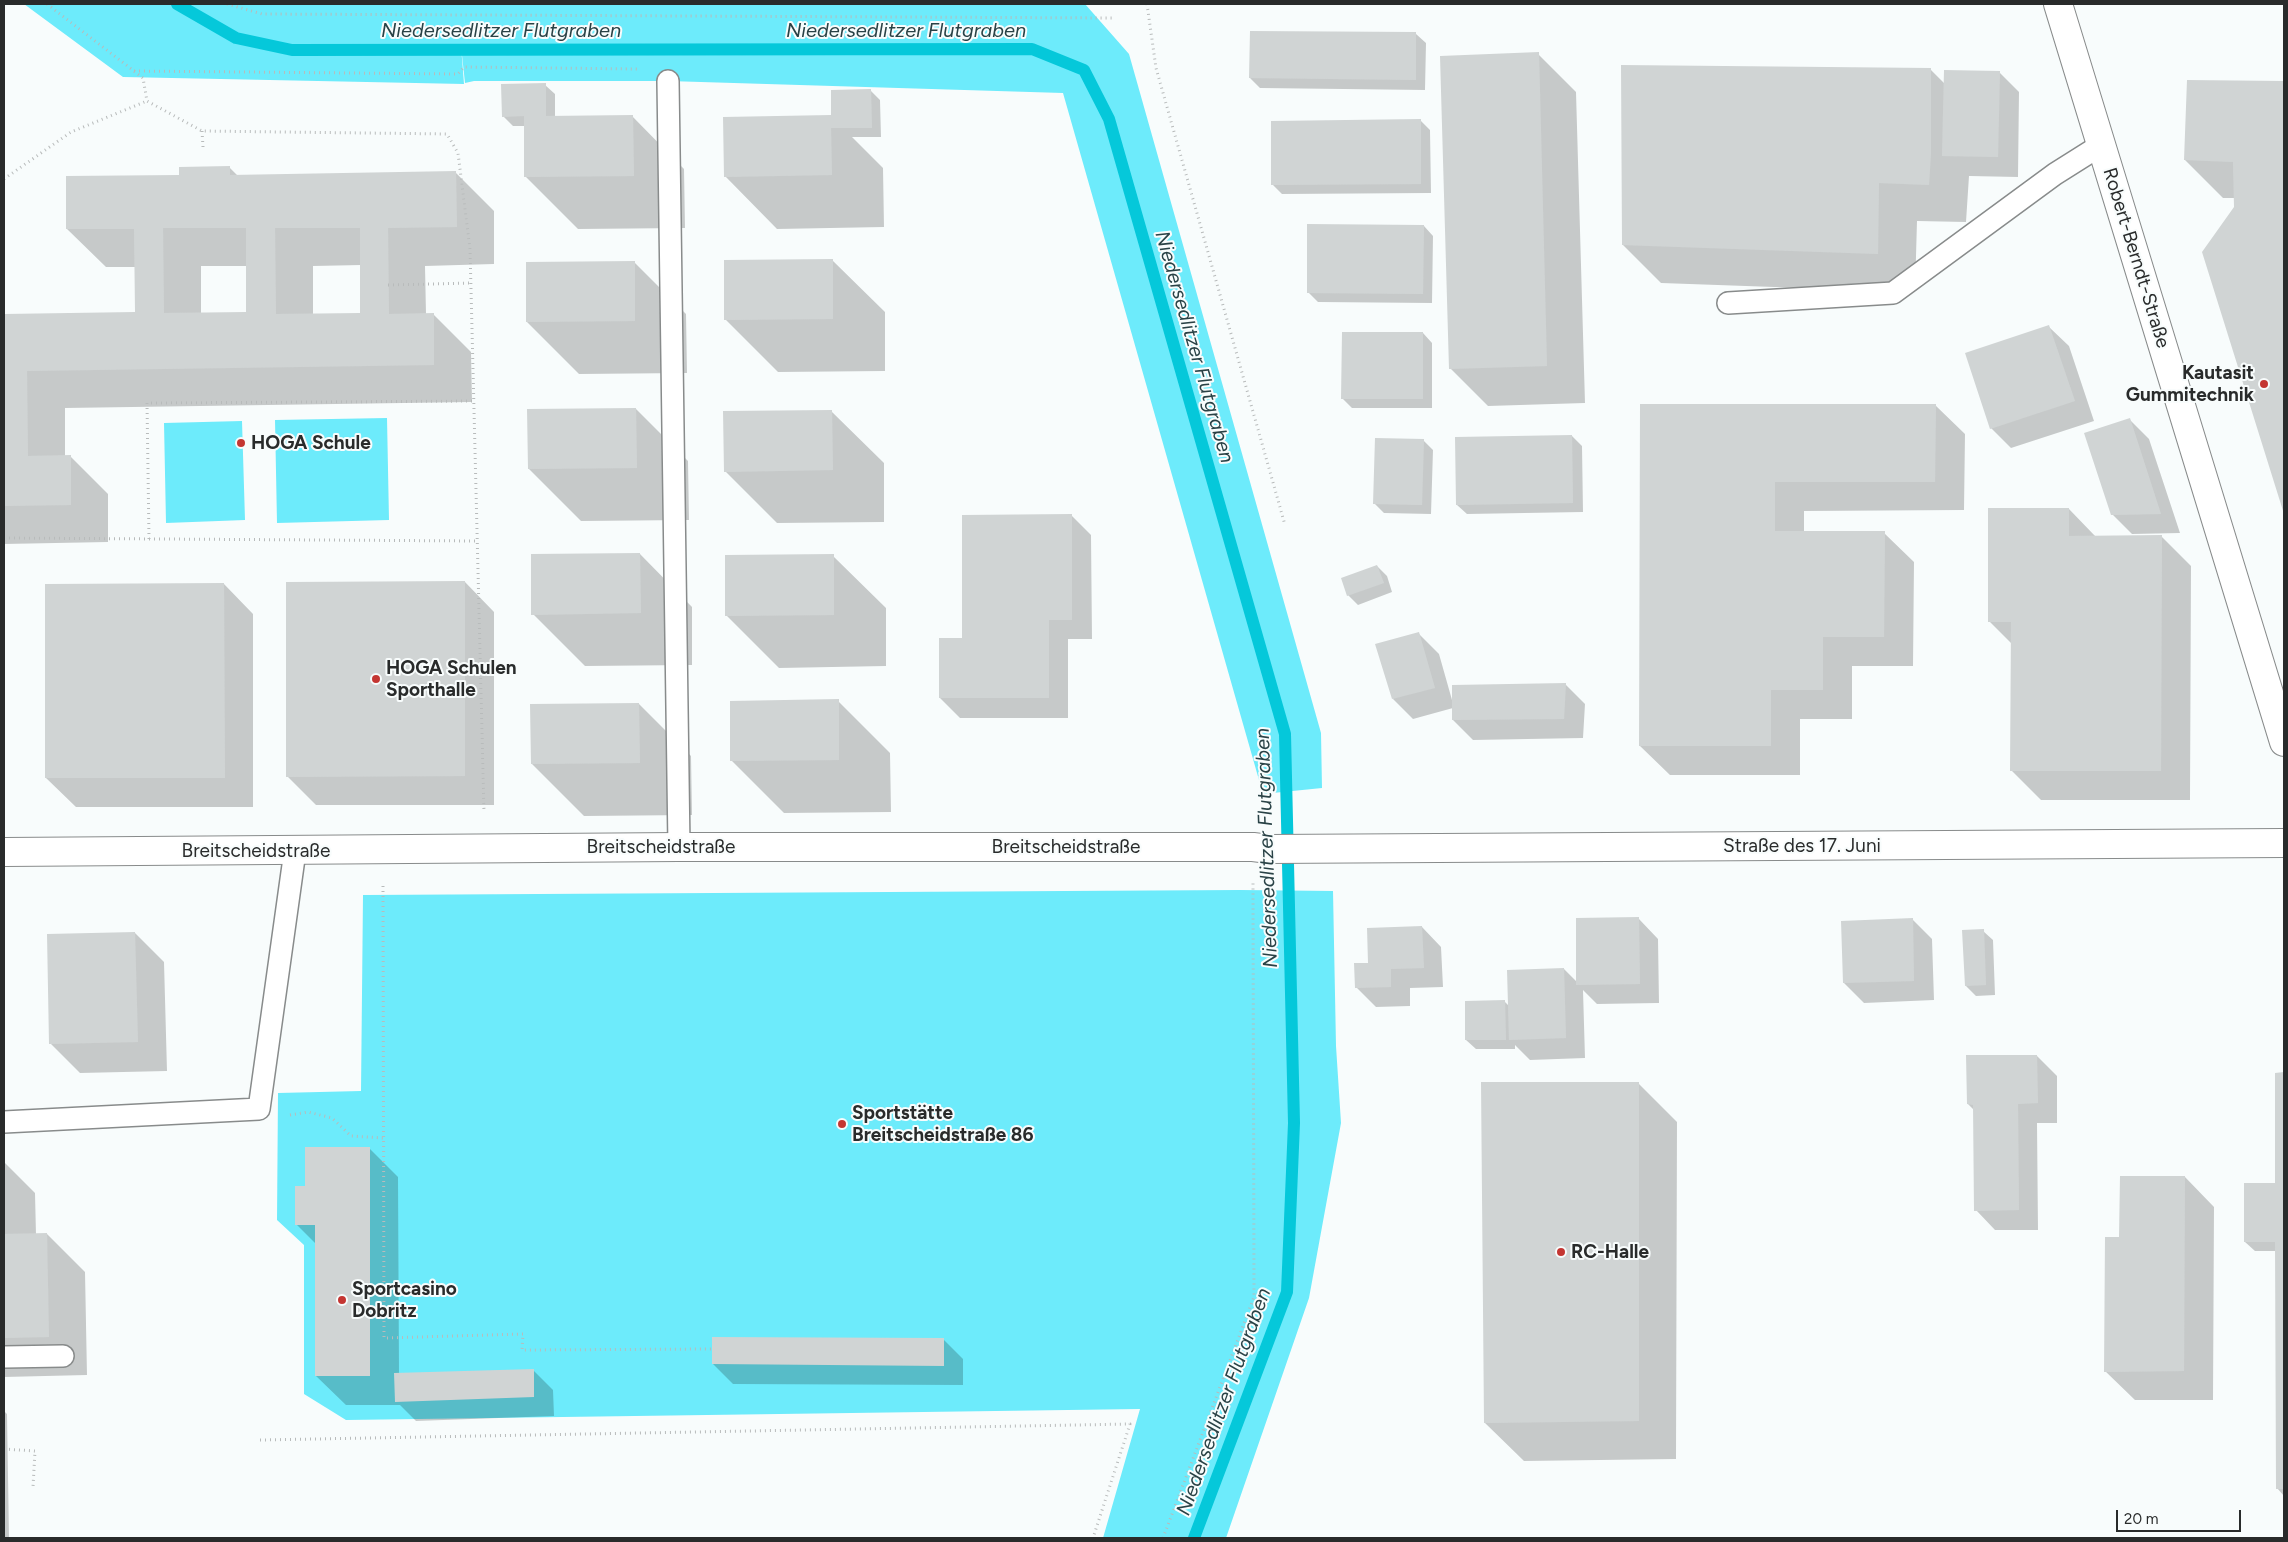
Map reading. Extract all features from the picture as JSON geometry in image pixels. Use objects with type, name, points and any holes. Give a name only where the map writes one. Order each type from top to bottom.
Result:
[{"type":"street","name":"Robert-Berndt-Straße","points":[[2058,4],[2284,742]]},
{"type":"street","name":"Straße des 17. Juni","points":[[1319,848],[2284,843]]},
{"type":"street","name":"Breitscheidstraße","points":[[4,852],[679,847],[1319,848]]},
{"type":"lane","points":[[668,81],[679,847]]},
{"type":"lane","points":[[1728,303],[1893,293],[2055,174],[2101,145]]},
{"type":"lane","points":[[4,1122],[260,1109],[295,851]]},
{"type":"lane","points":[[4,1357],[62,1356]]},
{"type":"path","points":[[47,4],[142,78],[147,101],[202,131],[447,134],[458,153],[470,249],[472,283],[485,849]]},
{"type":"path","points":[[227,4],[262,14],[1113,18]]},
{"type":"path","points":[[1147,4],[1156,68],[1285,525]]},
{"type":"path","points":[[134,71],[458,74],[464,67],[665,70],[668,81]]},
{"type":"path","points":[[4,179],[70,132],[147,101]]},
{"type":"path","points":[[202,131],[203,147]]},
{"type":"path","points":[[388,285],[472,283]]},
{"type":"path","points":[[149,539],[147,403],[474,401]]},
{"type":"path","points":[[4,538],[478,541]]},
{"type":"path","points":[[1163,1538],[1254,1297],[1261,848]]},
{"type":"path","points":[[383,850],[384,1338],[523,1334],[522,1350],[712,1349]]},
{"type":"path","points":[[260,1109],[278,1118],[308,1112],[332,1118],[351,1136],[383,1138]]},
{"type":"path","points":[[260,1440],[1130,1424],[1093,1538]]},
{"type":"path","points":[[4,1449],[35,1451],[33,1487]]},
{"type":"shaded area","points":[[24,4],[1085,4],[1129,54],[1321,733],[1322,788],[1263,794],[1063,93],[668,81],[474,81],[465,83],[461,46],[464,84],[123,77]]},
{"type":"shaded area","points":[[387,418],[389,520],[277,523],[275,420]]},
{"type":"shaded area","points":[[242,421],[245,520],[166,523],[164,423]]},
{"type":"shaded area","points":[[1333,891],[1336,1046],[1341,1123],[1309,1298],[1226,1538],[1103,1538],[1140,1409],[346,1420],[304,1394],[304,1245],[277,1220],[278,1093],[361,1091],[363,895]]},
{"type":"building","points":[[1250,31],[1416,32],[1416,80],[1249,78]]},
{"type":"building","points":[[1539,52],[1547,366],[1449,369],[1440,56]]},
{"type":"building","points":[[1621,65],[1931,68],[1929,185],[1879,183],[1878,254],[1622,245]]},
{"type":"building","points":[[1944,70],[2000,71],[1998,157],[1942,156]]},
{"type":"building","points":[[2187,80],[2284,81],[2284,514],[2202,252],[2234,207],[2233,162],[2184,160]]},
{"type":"building","points":[[546,83],[546,116],[633,115],[634,176],[524,177],[524,116],[502,117],[501,84]]},
{"type":"building","points":[[871,89],[872,128],[831,128],[832,175],[724,177],[723,117],[831,115],[831,90]]},
{"type":"building","points":[[1421,119],[1421,184],[1271,185],[1271,121]]},
{"type":"building","points":[[230,166],[230,175],[456,171],[457,227],[388,228],[389,314],[434,313],[434,365],[27,371],[28,456],[71,455],[71,505],[4,506],[4,314],[135,312],[134,229],[66,229],[66,176],[179,175],[179,167]],"holes":[[[163,228],[246,228],[246,312],[164,313]],[[275,228],[360,228],[360,313],[276,314]]]},
{"type":"building","points":[[1307,224],[1424,225],[1423,294],[1307,293]]},
{"type":"building","points":[[833,259],[833,319],[724,320],[724,260]]},
{"type":"building","points":[[635,261],[635,321],[526,322],[526,262]]},
{"type":"building","points":[[2049,325],[2075,401],[1990,429],[1965,353]]},
{"type":"building","points":[[1342,332],[1423,332],[1423,399],[1341,399]]},
{"type":"building","points":[[1640,404],[1936,404],[1935,482],[1775,482],[1775,531],[1885,531],[1884,637],[1823,637],[1823,690],[1771,690],[1771,746],[1639,746]]},
{"type":"building","points":[[636,408],[637,468],[528,469],[527,409]]},
{"type":"building","points":[[832,410],[833,470],[724,472],[723,411]]},
{"type":"building","points":[[2130,418],[2161,514],[2111,515],[2084,433]]},
{"type":"building","points":[[1572,435],[1573,503],[1456,505],[1455,437]]},
{"type":"building","points":[[1375,438],[1424,439],[1422,505],[1373,504]]},
{"type":"building","points":[[1988,508],[2069,508],[2069,536],[2162,535],[2161,771],[2010,771],[2011,622],[1988,622]]},
{"type":"building","points":[[1072,514],[1072,620],[1049,620],[1049,698],[939,698],[939,638],[962,638],[962,515]]},
{"type":"building","points":[[640,553],[641,613],[531,615],[531,554]]},
{"type":"building","points":[[834,554],[834,615],[725,616],[725,555]]},
{"type":"building","points":[[1377,565],[1384,583],[1347,596],[1341,578]]},
{"type":"building","name":"HOGA Schulen Sporthalle","points":[[465,581],[465,776],[286,777],[286,582]]},
{"type":"building","points":[[224,583],[225,778],[45,778],[45,584]]},
{"type":"building","points":[[1419,632],[1435,688],[1392,699],[1375,644]]},
{"type":"building","points":[[1566,683],[1564,719],[1452,720],[1452,685]]},
{"type":"building","points":[[839,699],[839,760],[730,761],[730,701]]},
{"type":"building","points":[[639,703],[640,763],[531,764],[530,704]]},
{"type":"building","points":[[1639,917],[1640,984],[1576,985],[1576,918]]},
{"type":"building","points":[[1913,918],[1914,981],[1843,983],[1841,921]]},
{"type":"building","points":[[1422,926],[1424,968],[1391,969],[1391,987],[1355,988],[1354,963],[1368,963],[1367,928]]},
{"type":"building","points":[[1984,929],[1986,985],[1965,986],[1962,930]]},
{"type":"building","points":[[135,932],[138,1042],[49,1044],[47,934]]},
{"type":"building","points":[[1564,968],[1566,1038],[1509,1040],[1507,970]]},
{"type":"building","points":[[1505,1000],[1506,1040],[1465,1040],[1465,1001]]},
{"type":"building","points":[[1966,1055],[2037,1055],[2038,1103],[2018,1104],[2019,1210],[1974,1211],[1973,1105],[1967,1104]]},
{"type":"building","points":[[2284,1072],[2284,1489],[2276,1489],[2275,1242],[2244,1242],[2244,1183],[2275,1183],[2275,1073]]},
{"type":"building","name":"RC-Halle","points":[[1481,1082],[1639,1082],[1639,1421],[1484,1423]]},
{"type":"building","name":"Sportcasino Dobritz","points":[[305,1147],[370,1147],[370,1376],[315,1376],[315,1225],[295,1225],[295,1186],[305,1186]]},
{"type":"building","points":[[2120,1176],[2185,1176],[2184,1371],[2104,1372],[2105,1237],[2119,1237]]},
{"type":"building","points":[[47,1233],[49,1337],[4,1338],[4,1234]]},
{"type":"building","points":[[712,1337],[944,1338],[944,1366],[712,1364]]},
{"type":"building","points":[[534,1369],[534,1397],[395,1402],[394,1373]]},
{"type":"waterway","name":"Niedersedlitzer Flutgraben","points":[[177,4],[236,38],[292,50],[1032,49],[1084,70],[1109,119],[1285,734],[1294,1123],[1287,1292],[1194,1538]]},
{"type":"place","name":"Kautasit Gummitechnik","points":[[2264,384]]},
{"type":"place","name":"HOGA Schule","points":[[241,443]]},
{"type":"place","name":"HOGA Schulen Sporthalle","points":[[376,679]]},
{"type":"place","name":"Sportstätte Breitscheidstraße 86","points":[[842,1124]]},
{"type":"place","name":"RC-Halle","points":[[1561,1252]]},
{"type":"place","name":"Sportcasino Dobritz","points":[[342,1300]]}]
